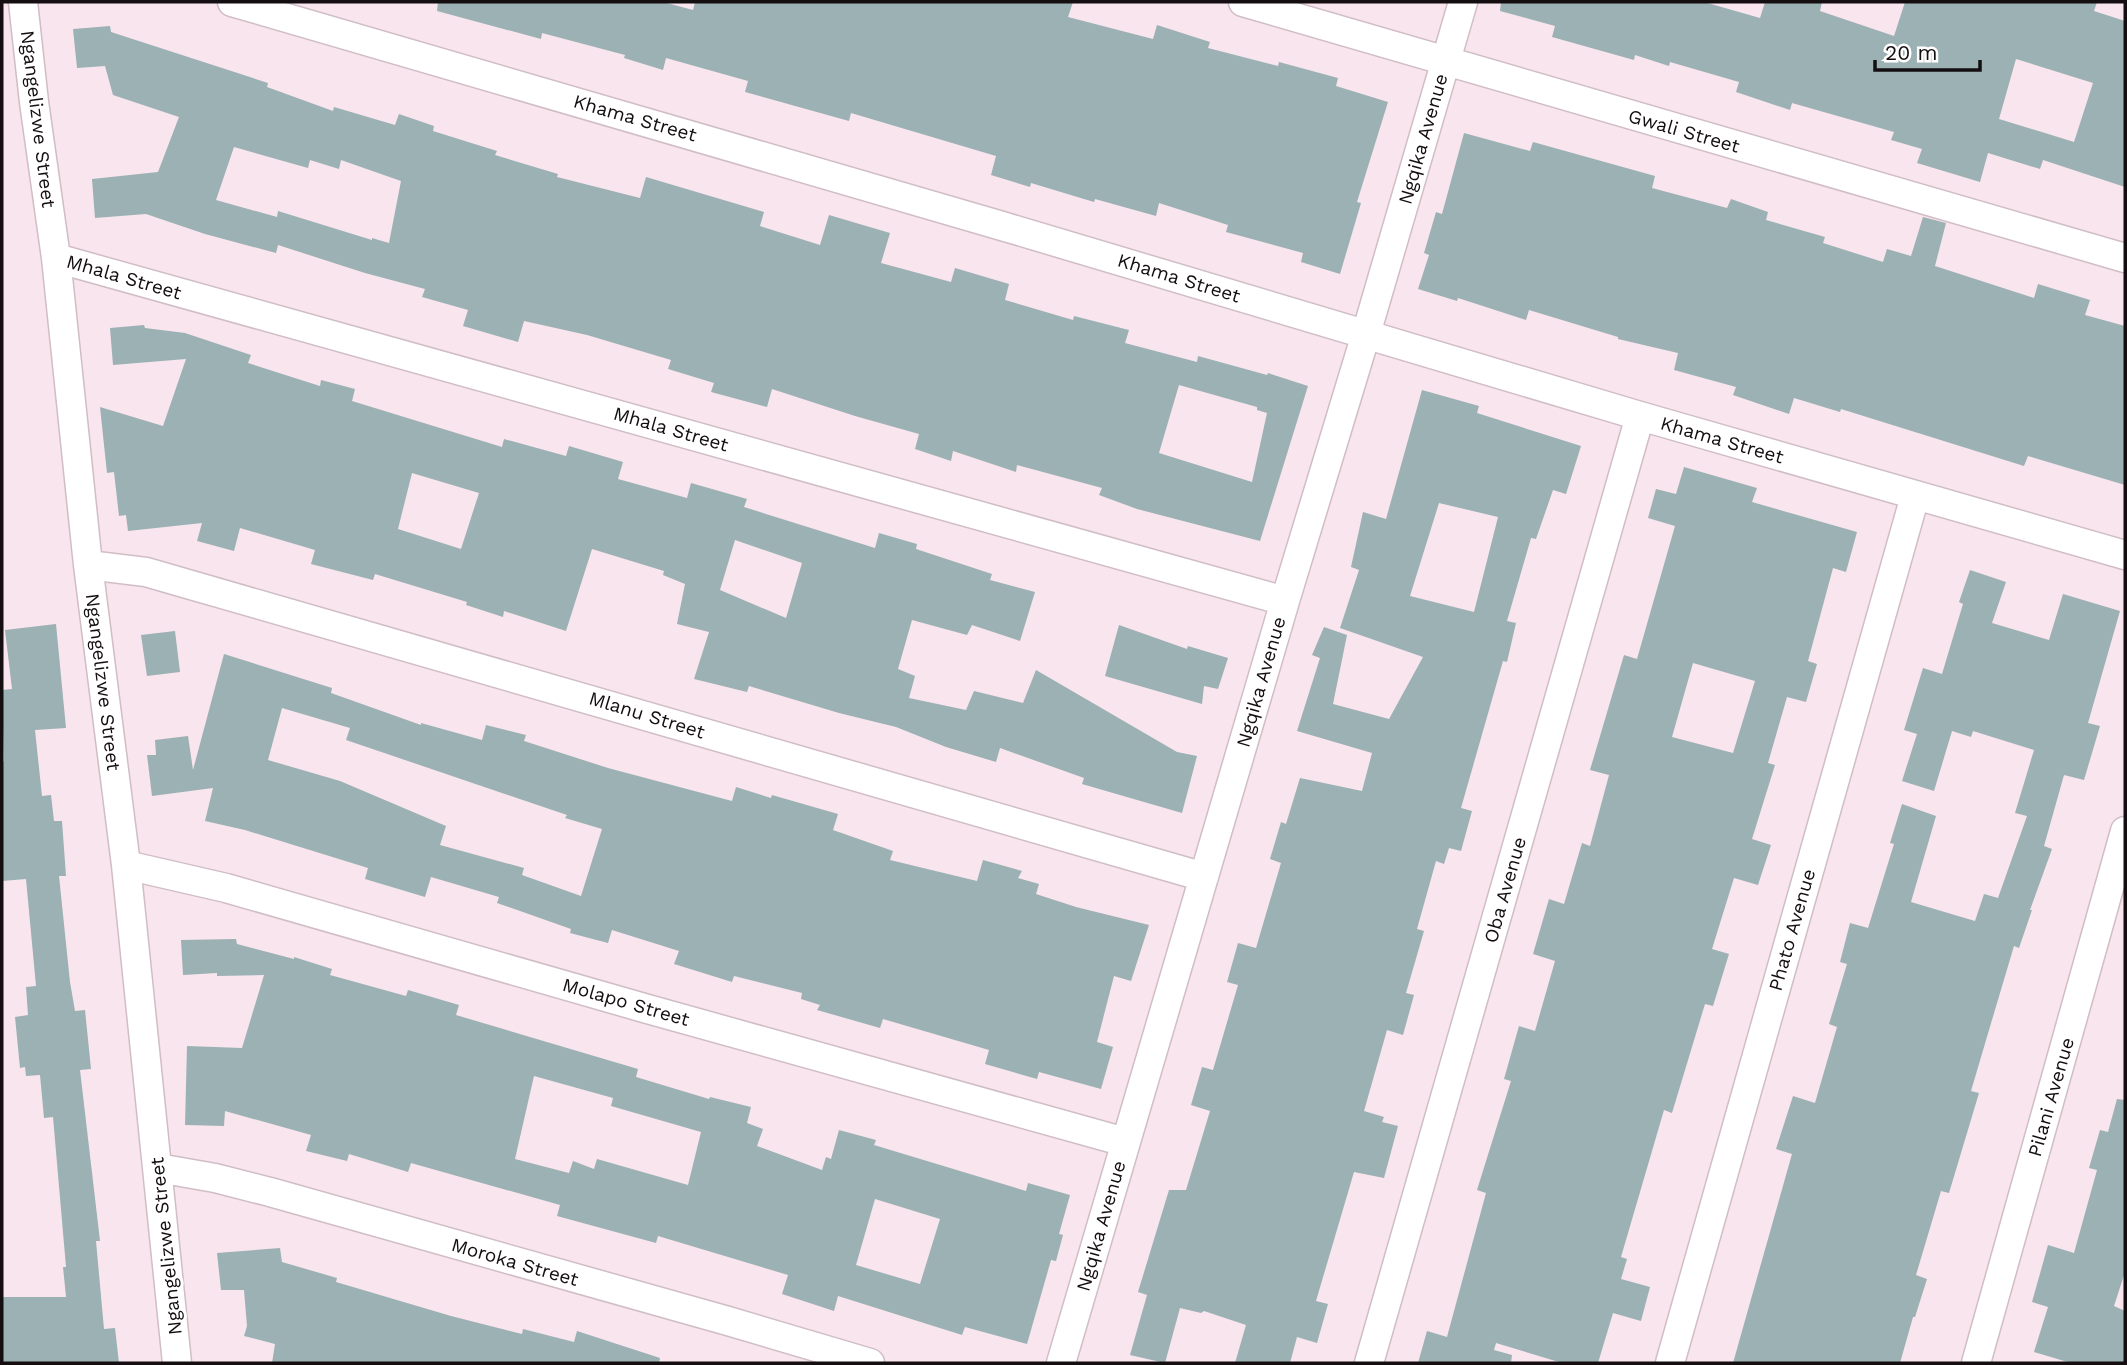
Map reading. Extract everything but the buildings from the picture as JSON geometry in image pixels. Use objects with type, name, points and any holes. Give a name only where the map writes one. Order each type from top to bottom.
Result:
[{"type":"street","name":"Ngangelizwe Street","points":[[23,2],[56,258],[88,565],[126,864],[177,1363]]},
{"type":"street","name":"Khama Street","points":[[232,2],[611,111],[1640,416],[2125,555]]},
{"type":"street","name":"Gwali Street","points":[[1243,2],[2125,258]]},
{"type":"street","name":"Ngqika Avenue","points":[[1061,1363],[1462,2]]},
{"type":"street","name":"Mhala Street","points":[[56,258],[1284,601]]},
{"type":"street","name":"Oba Avenue","points":[[1369,1363],[1640,416]]},
{"type":"street","name":"Phato Avenue","points":[[1670,1363],[1914,496]]},
{"type":"street","name":"Mlanu Street","points":[[88,565],[146,572],[1204,877]]},
{"type":"street","name":"Pilani Avenue","points":[[1976,1363],[2125,831]]},
{"type":"street","name":"Molapo Street","points":[[126,864],[226,888],[1125,1142]]},
{"type":"street","name":"Moroka Street","points":[[159,1168],[270,1192],[870,1363]]}]
